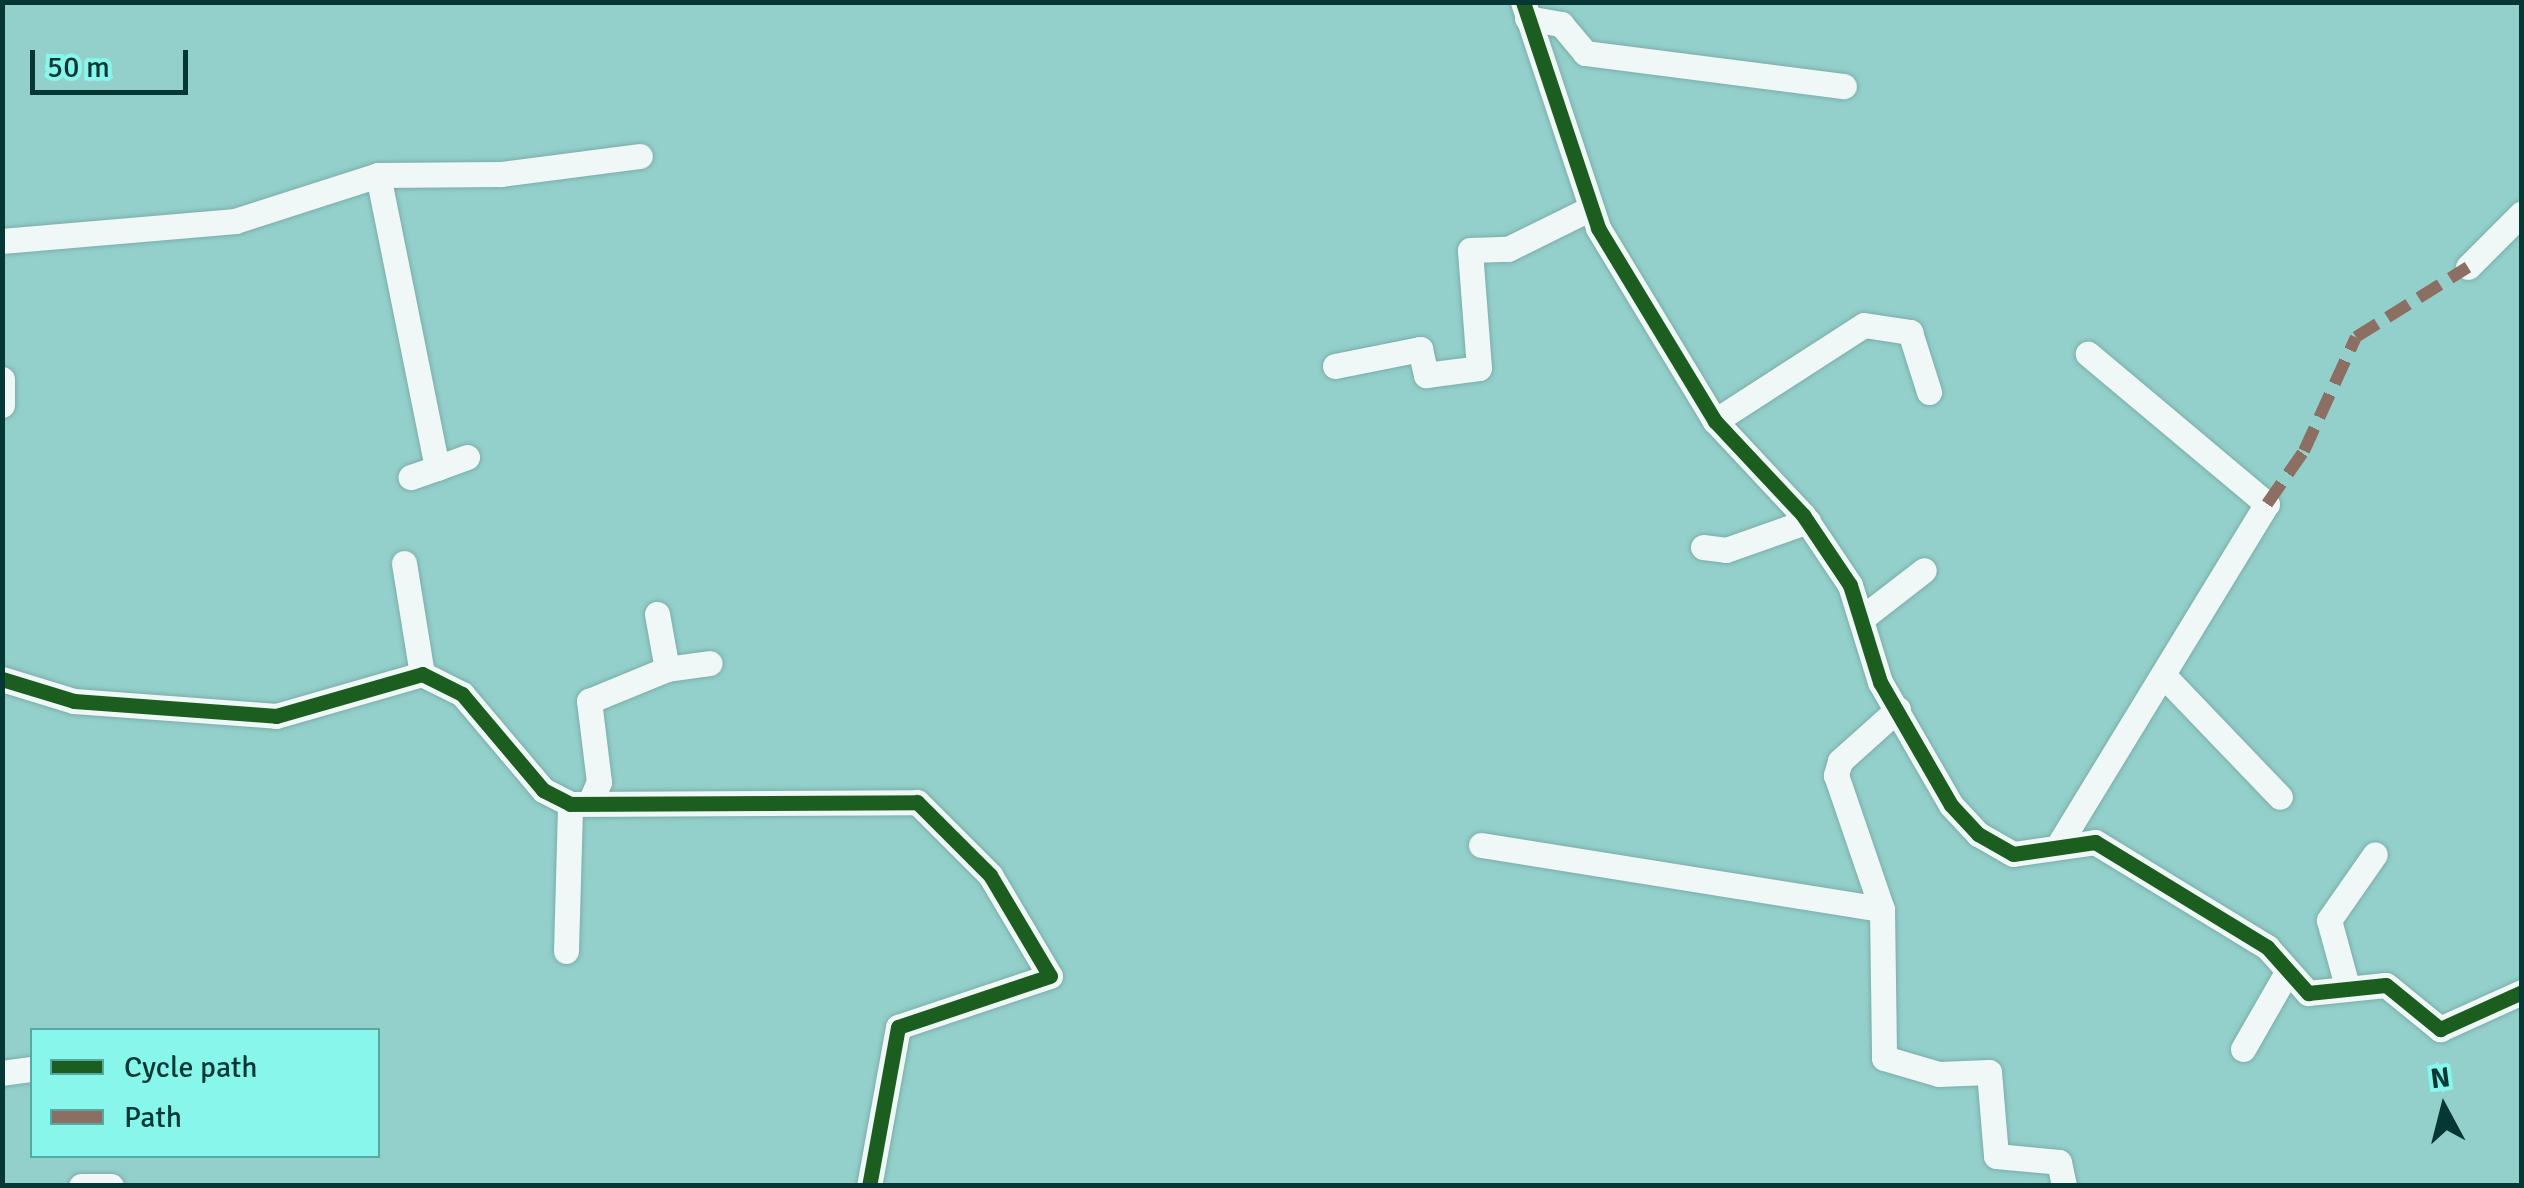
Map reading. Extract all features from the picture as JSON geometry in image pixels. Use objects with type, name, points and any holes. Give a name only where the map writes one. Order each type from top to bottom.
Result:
[{"type":"street","points":[[1525,10],[1561,24],[1585,53],[1844,86]]},
{"type":"street","points":[[1525,10],[1589,209],[1715,421],[1808,522],[1866,616],[1880,682],[1950,805],[1978,834],[2013,854],[2061,840],[2095,842],[2267,946],[2286,974],[2308,994],[2372,982],[2406,994],[2440,1029],[2522,992]]},
{"type":"street","points":[[2,240],[235,221],[378,175],[501,174],[640,156]]},
{"type":"street","points":[[378,175],[437,468]]},
{"type":"street","points":[[1335,366],[1420,349],[1426,374],[1479,368],[1470,250],[1508,249],[1589,209]]},
{"type":"street","points":[[2468,268],[2522,213]]},
{"type":"street","points":[[1715,421],[1864,326],[1910,332],[1929,392]]},
{"type":"street","points":[[2061,840],[2165,676],[2226,558],[2267,504],[2088,354]]},
{"type":"street","points":[[2,380],[2,405]]},
{"type":"street","points":[[411,477],[467,457]]},
{"type":"street","points":[[1703,547],[1726,550],[1808,522]]},
{"type":"street","points":[[404,564],[422,674]]},
{"type":"street","points":[[1866,616],[1924,570]]},
{"type":"street","points":[[657,614],[667,668]]},
{"type":"street","points":[[566,951],[580,804],[599,782],[588,702],[667,668],[710,662]]},
{"type":"street","points":[[2,679],[74,700],[276,716],[422,674],[462,694],[542,790],[580,804],[900,798],[923,806],[1002,890],[1050,976],[898,1027],[868,1186]]},
{"type":"street","points":[[2165,676],[2280,797]]},
{"type":"street","points":[[1898,710],[1840,760],[1836,775],[1882,908],[1884,1058],[1904,1070],[1989,1072],[1996,1156],[2059,1162],[2064,1186]]},
{"type":"street","points":[[1481,845],[1882,908]]},
{"type":"street","points":[[2347,986],[2330,920],[2375,854]]},
{"type":"street","points":[[2243,1049],[2286,974]]},
{"type":"street","points":[[2,1074],[30,1069]]},
{"type":"street","points":[[81,1186],[110,1186]]},
{"type":"marked path","points":[[2267,504],[2304,451],[2356,337],[2468,267]]},
{"type":"cycle path","points":[[1523,2],[1598,228],[1715,421],[1803,515],[1850,585],[1880,682],[1951,805],[1978,834],[2013,854],[2095,842],[2267,947],[2308,993],[2386,985],[2440,1029],[2522,992]]},
{"type":"cycle path","points":[[2,679],[74,701],[276,716],[422,674],[462,694],[543,790],[570,804],[917,802],[990,875],[1050,976],[898,1027],[869,1186]]}]
